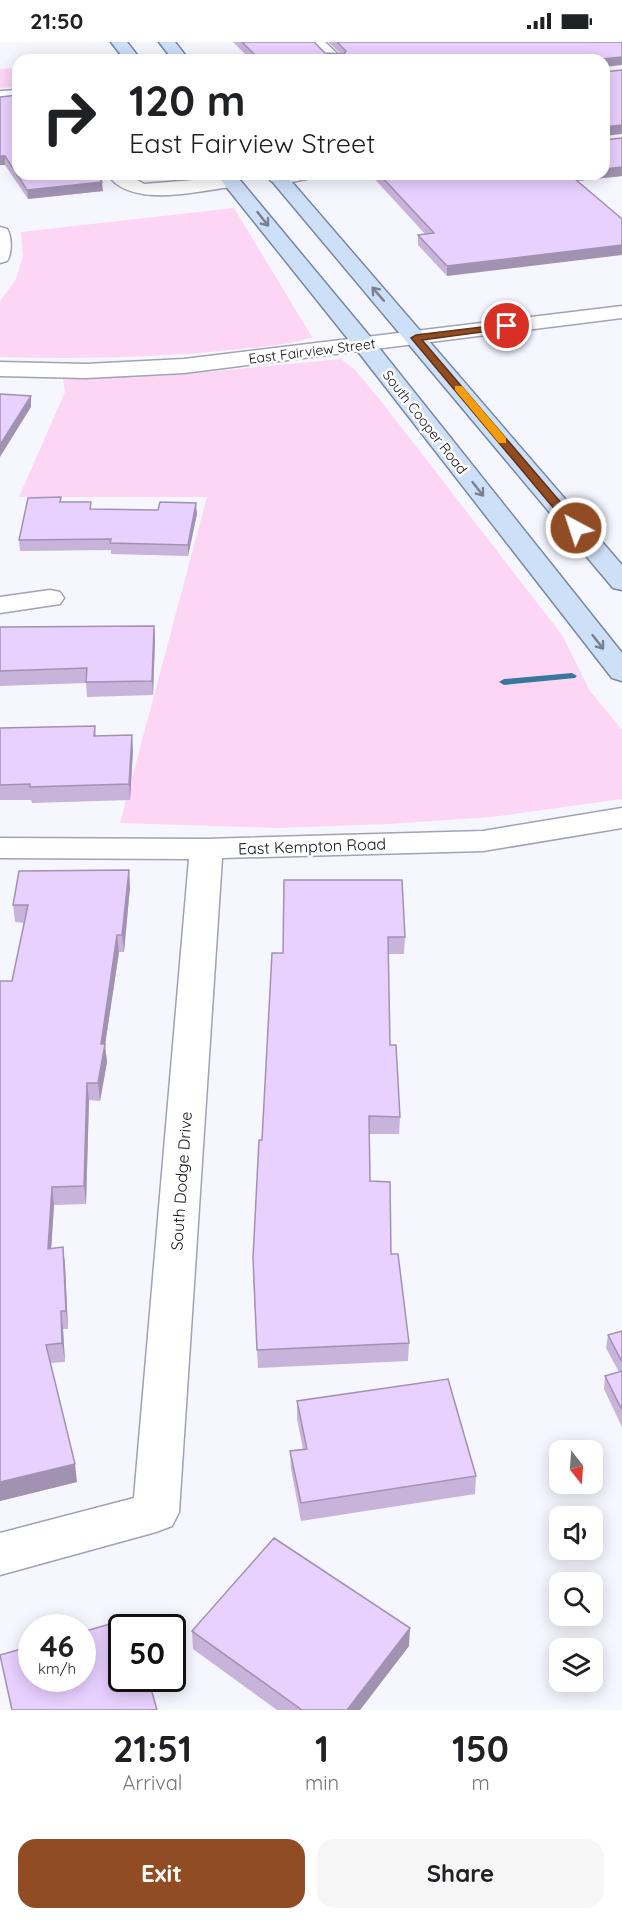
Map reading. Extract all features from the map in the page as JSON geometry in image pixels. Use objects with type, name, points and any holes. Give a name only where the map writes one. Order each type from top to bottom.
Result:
[{"type":"main road","points":[[118,42],[128,54]]},
{"type":"main road","points":[[167,42],[176,54]]},
{"type":"main road","name":"South Cooper Road","points":[[230,180],[364,344],[622,672]]},
{"type":"main road","points":[[280,180],[622,582]]},
{"type":"street","points":[[316,42],[329,54]]},
{"type":"street","points":[[123,180],[132,187],[144,190],[169,189],[217,180]]},
{"type":"street","points":[[0,233],[0,257]]},
{"type":"street","name":"East Fairview Street","points":[[0,369],[74,371],[148,369],[622,312]]},
{"type":"street","points":[[0,605],[50,598]]},
{"type":"street","name":"East Kempton Road","points":[[0,848],[206,849],[483,841],[622,818]]},
{"type":"street","name":"South Dodge Drive","points":[[0,1554],[156,1512],[206,849]]},
{"type":"shaded area","points":[[12,68],[12,87],[0,88],[0,69]]},
{"type":"shaded area","points":[[234,208],[312,337],[271,346],[172,355],[86,358],[0,357],[0,301],[16,279],[23,256],[21,232]]},
{"type":"shaded area","points":[[341,359],[355,370],[381,401],[562,635],[590,691],[622,730],[622,799],[491,817],[387,824],[278,828],[120,823],[207,497],[19,497],[65,392],[63,378],[176,375]]},
{"type":"building","points":[[242,42],[314,42],[325,53],[344,54],[254,54]]},
{"type":"building","points":[[337,42],[622,42],[622,57],[610,58],[610,54],[344,54],[346,51]]},
{"type":"building","points":[[622,70],[622,125],[610,126],[610,71]]},
{"type":"building","points":[[12,96],[12,167],[5,156],[0,156],[0,97]]},
{"type":"building","points":[[622,138],[622,167],[610,168],[610,139]]},
{"type":"building","points":[[21,180],[101,180],[102,182],[27,190]]},
{"type":"building","points":[[385,180],[576,180],[622,219],[622,245],[447,266],[418,235],[434,233]]},
{"type":"building","points":[[0,394],[31,396],[0,445]]},
{"type":"building","points":[[61,497],[60,502],[91,502],[90,509],[158,510],[160,502],[196,503],[188,545],[110,543],[111,539],[19,540],[28,498]]},
{"type":"building","points":[[154,626],[152,681],[86,682],[87,668],[0,671],[0,627]]},
{"type":"building","points":[[95,726],[94,736],[132,735],[129,784],[30,787],[30,784],[0,785],[0,728]]},
{"type":"building","points":[[129,870],[122,935],[117,935],[101,1044],[105,1044],[98,1083],[87,1083],[84,1186],[52,1187],[48,1249],[63,1247],[66,1311],[61,1311],[62,1343],[46,1345],[75,1464],[0,1482],[0,981],[12,981],[28,905],[13,905],[19,871]]},
{"type":"building","points":[[284,880],[402,880],[405,937],[388,937],[390,1045],[396,1045],[400,1117],[369,1116],[370,1181],[390,1182],[391,1254],[398,1254],[409,1343],[257,1350],[253,1258],[259,1140],[262,1140],[272,953],[283,953]]},
{"type":"building","points":[[622,1331],[622,1362],[608,1335]]},
{"type":"building","points":[[622,1371],[622,1410],[605,1376]]},
{"type":"building","points":[[448,1379],[476,1476],[301,1503],[290,1451],[307,1449],[297,1401]]},
{"type":"building","points":[[274,1538],[410,1628],[347,1710],[302,1710],[192,1631]]},
{"type":"building","points":[[108,1625],[108,1692],[152,1692],[157,1710],[12,1710],[0,1655],[18,1650],[18,1692],[96,1692],[96,1628]]},
{"type":"waterway","points":[[504,682],[572,676]]},
{"type":"slow traffic","points":[[459,388],[503,440]]},
{"type":"route","points":[[507,326],[416,338],[576,528]]}]
